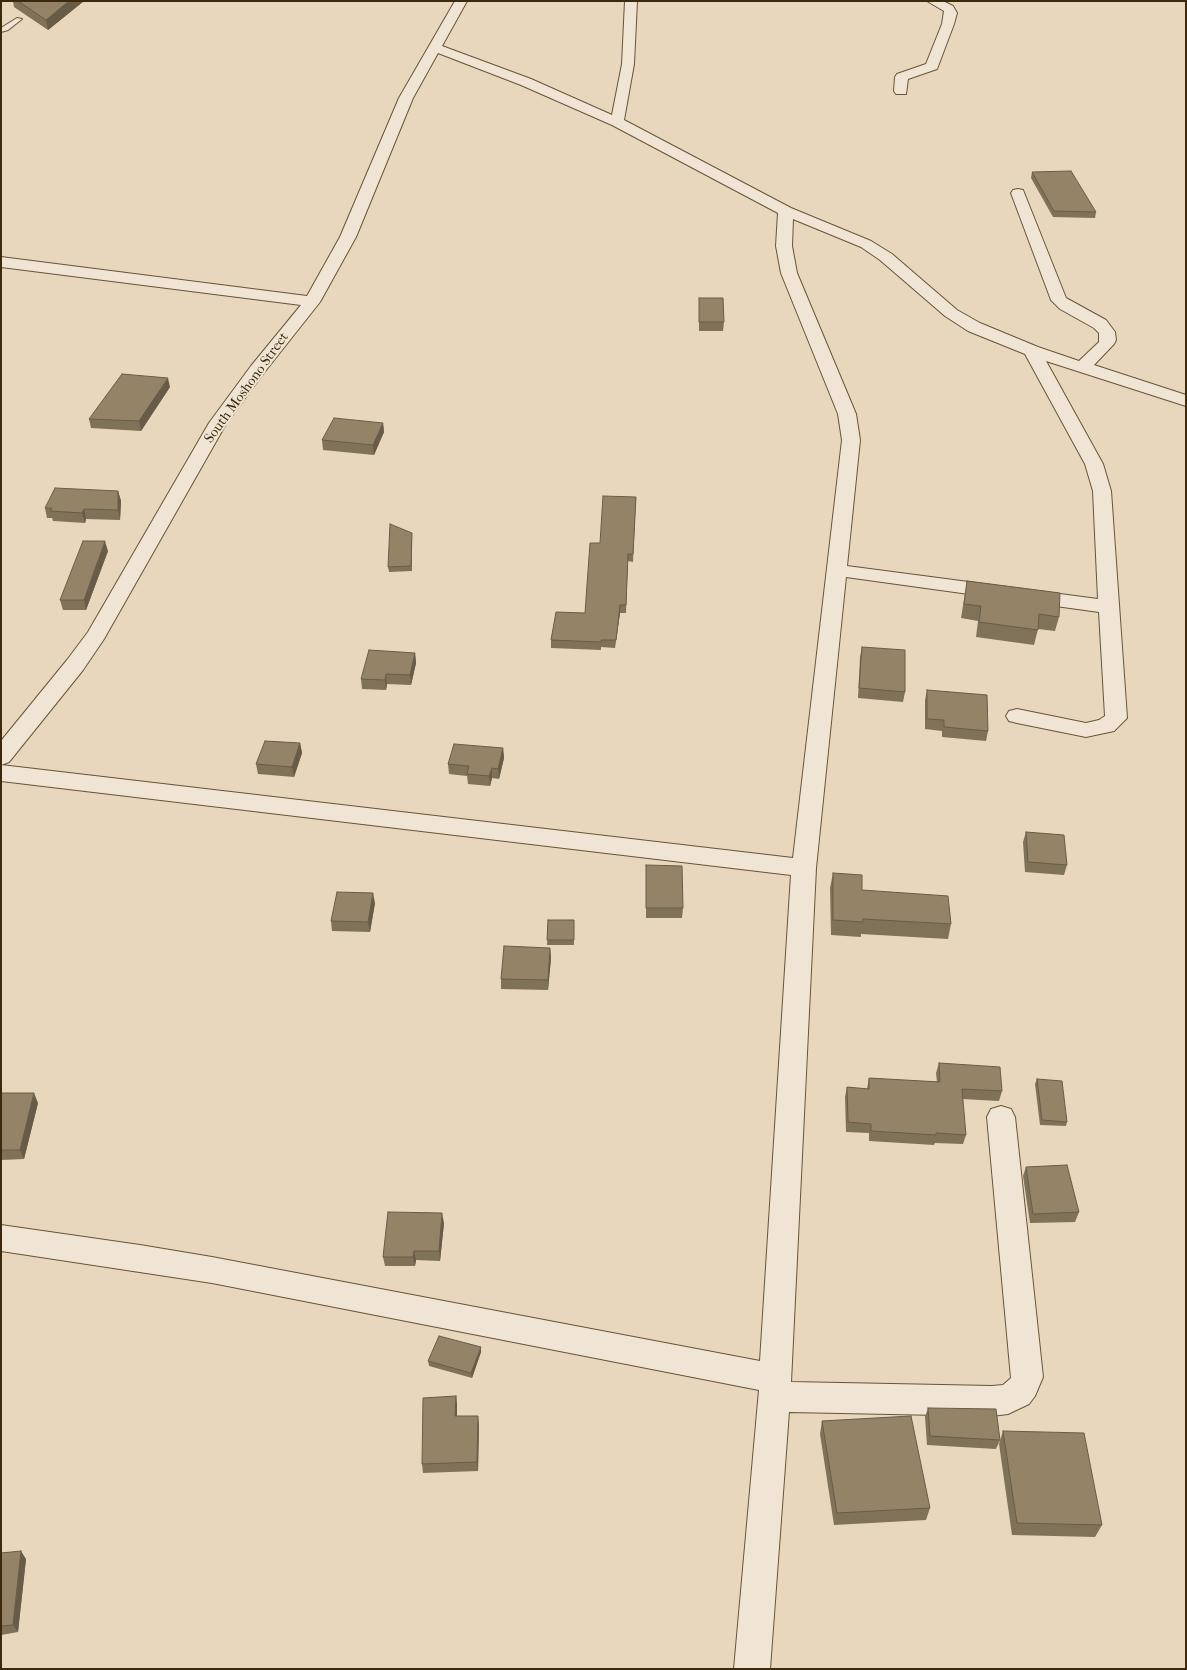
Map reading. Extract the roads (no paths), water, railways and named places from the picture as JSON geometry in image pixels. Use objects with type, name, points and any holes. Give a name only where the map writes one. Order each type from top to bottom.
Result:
[{"type":"street","name":"South Moshono Street","points":[[1,757],[97,634],[218,424],[252,376],[312,302],[348,237],[406,98],[461,1]]},
{"type":"street","points":[[617,122],[628,64],[631,1]]},
{"type":"street","points":[[901,91],[902,77],[932,66],[948,24],[951,13],[949,9],[933,1]]},
{"type":"street","points":[[435,48],[526,82],[617,122],[786,211],[866,244],[886,257],[958,317],[974,327],[1032,351],[1186,401]]},
{"type":"street","points":[[1018,193],[1059,300],[1066,306],[1100,324],[1107,332],[1108,340],[1106,344],[1082,367]]},
{"type":"street","points":[[752,1669],[775,1388],[804,868],[851,440],[850,428],[842,403],[789,273],[784,246],[786,211]]},
{"type":"street","points":[[1,262],[312,302]]},
{"type":"street","points":[[1017,716],[1086,730],[1098,729],[1112,723],[1116,718],[1104,505],[1099,478],[1094,464],[1032,351]]},
{"type":"street","points":[[836,570],[1109,607]]},
{"type":"street","points":[[1,773],[804,868]]},
{"type":"street","points":[[1,1238],[212,1270],[775,1388],[992,1401],[1008,1399],[1018,1394],[1024,1386],[1027,1377],[1001,1117]]},
{"type":"lane","points":[[1,30],[6,29],[19,19]]}]
